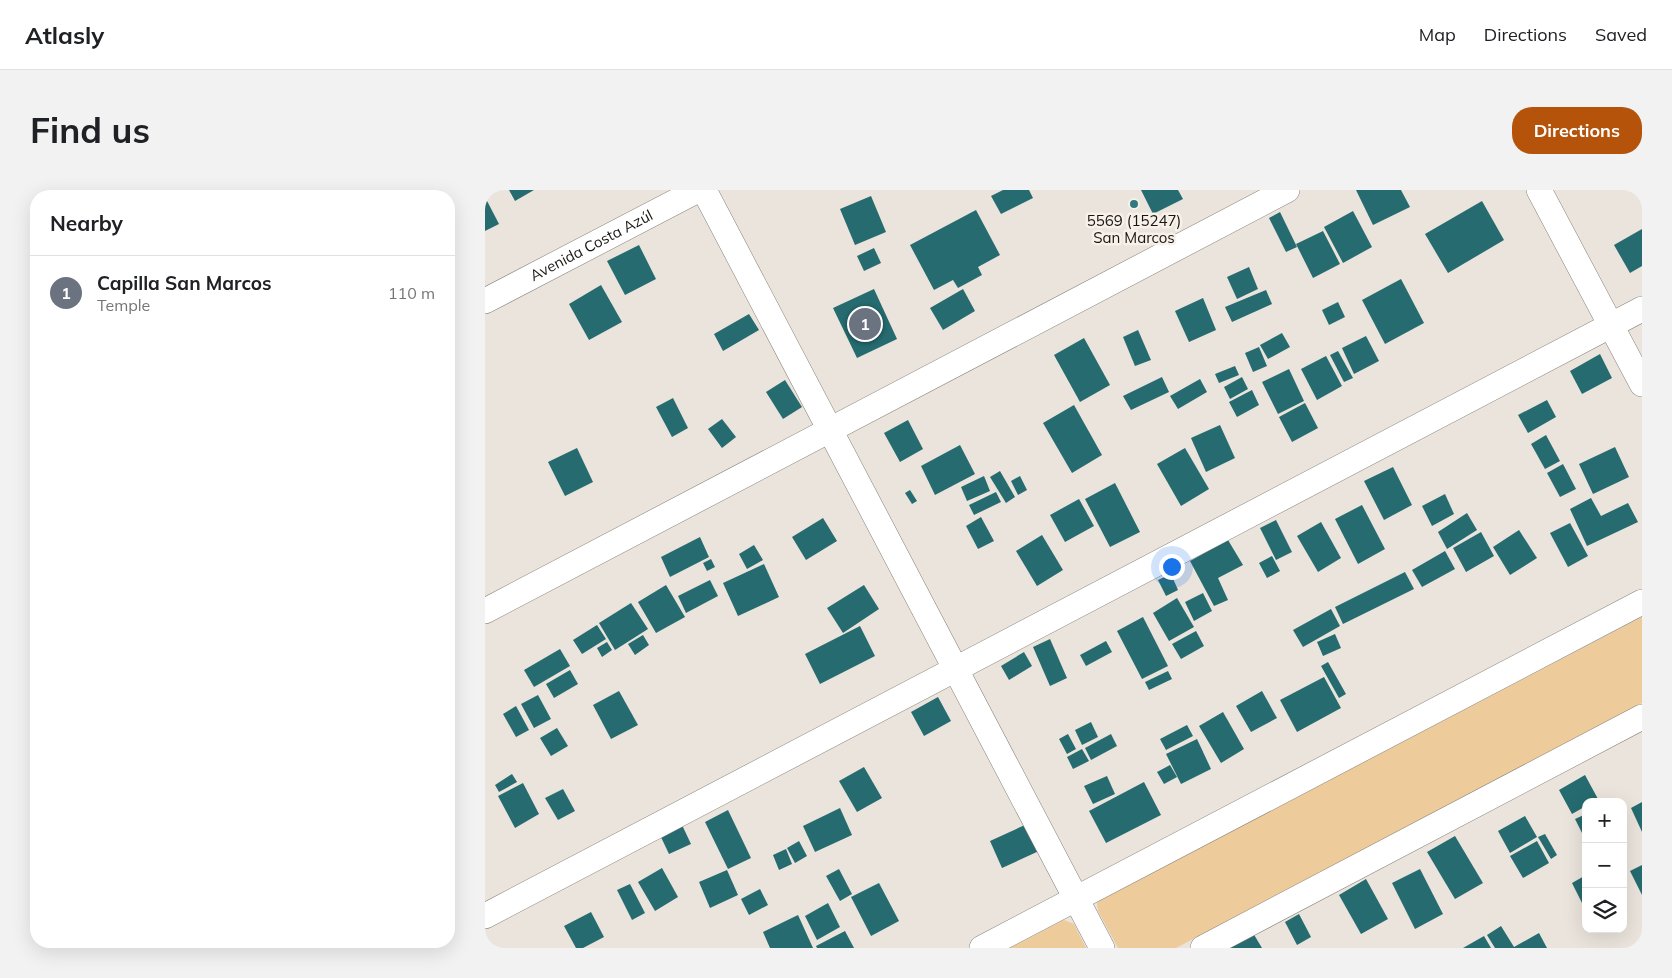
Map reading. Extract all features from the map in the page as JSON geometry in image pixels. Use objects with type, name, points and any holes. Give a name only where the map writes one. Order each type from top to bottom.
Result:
[{"type":"street","name":"Avenida Costa Azúl","points":[[485,301],[698,190]]},
{"type":"street","points":[[704,190],[1103,948]]},
{"type":"street","points":[[485,611],[1287,190]]},
{"type":"street","points":[[1539,190],[1642,384]]},
{"type":"street","points":[[485,916],[1642,309]]},
{"type":"street","points":[[982,948],[1642,602]]},
{"type":"street","points":[[1203,948],[1642,717]]},
{"type":"shaded area","points":[[1642,617],[1642,703],[1176,948],[1118,948],[1098,911],[1097,903],[1101,899]]},
{"type":"shaded area","points":[[1064,920],[1074,924],[1086,948],[1010,948]]},
{"type":"building","points":[[509,190],[534,190],[515,201]]},
{"type":"building","points":[[1003,190],[1029,190],[1033,198],[1001,214],[991,196]]},
{"type":"building","points":[[1141,190],[1178,190],[1183,199],[1153,214]]},
{"type":"building","points":[[1356,190],[1401,190],[1410,207],[1373,225]]},
{"type":"building","points":[[871,196],[886,232],[855,245],[840,209]]},
{"type":"building","points":[[485,197],[499,224],[485,231]]},
{"type":"building","points":[[1482,201],[1504,240],[1448,273],[1425,234]]},
{"type":"building","points":[[976,210],[1000,255],[978,267],[982,275],[958,288],[953,280],[934,290],[910,245]]},
{"type":"building","points":[[1353,211],[1372,247],[1343,263],[1324,227]]},
{"type":"building","points":[[1280,212],[1297,247],[1286,252],[1269,218]]},
{"type":"building","points":[[1642,229],[1642,266],[1630,273],[1614,245]]},
{"type":"building","points":[[1323,231],[1340,264],[1313,278],[1296,244]]},
{"type":"building","points":[[639,245],[656,279],[625,295],[607,261]]},
{"type":"building","points":[[874,248],[881,263],[864,271],[857,256]]},
{"type":"building","points":[[1249,267],[1258,289],[1237,299],[1227,277]]},
{"type":"building","points":[[1401,279],[1424,323],[1385,344],[1362,300]]},
{"type":"building","points":[[601,285],[622,322],[589,340],[569,304]]},
{"type":"building","points":[[874,289],[897,339],[857,358],[833,308]]},
{"type":"building","points":[[963,289],[975,311],[943,330],[930,308]]},
{"type":"building","points":[[1266,290],[1272,304],[1232,322],[1225,307]]},
{"type":"building","points":[[1203,298],[1216,330],[1189,342],[1175,311]]},
{"type":"building","points":[[1338,302],[1345,317],[1329,325],[1322,310]]},
{"type":"building","points":[[749,314],[759,330],[723,351],[714,334]]},
{"type":"building","points":[[1138,330],[1151,360],[1135,366],[1123,337]]},
{"type":"building","points":[[1282,333],[1290,347],[1268,359],[1260,345]]},
{"type":"building","points":[[1366,336],[1379,361],[1354,374],[1342,348]]},
{"type":"building","points":[[1084,338],[1110,385],[1080,402],[1054,355]]},
{"type":"building","points":[[1259,347],[1267,366],[1253,372],[1245,353]]},
{"type":"building","points":[[1338,351],[1353,378],[1344,382],[1330,355]]},
{"type":"building","points":[[1600,354],[1612,378],[1582,394],[1570,371]]},
{"type":"building","points":[[1326,356],[1342,386],[1317,400],[1301,369]]},
{"type":"building","points":[[1235,366],[1239,375],[1219,383],[1215,374]]},
{"type":"building","points":[[1289,369],[1304,401],[1278,414],[1262,382]]},
{"type":"building","points":[[1162,377],[1169,392],[1131,410],[1123,396]]},
{"type":"building","points":[[1242,377],[1248,389],[1230,399],[1224,387]]},
{"type":"building","points":[[1200,379],[1207,392],[1178,409],[1170,396]]},
{"type":"building","points":[[785,380],[802,407],[783,419],[766,392]]},
{"type":"building","points":[[1252,390],[1259,405],[1237,417],[1229,402]]},
{"type":"building","points":[[673,398],[688,428],[672,437],[656,407]]},
{"type":"building","points":[[1547,400],[1556,417],[1528,433],[1518,415]]},
{"type":"building","points":[[1305,403],[1318,428],[1292,442],[1279,417]]},
{"type":"building","points":[[1074,405],[1102,455],[1072,473],[1043,423]]},
{"type":"building","points":[[722,419],[736,437],[722,448],[708,429]]},
{"type":"building","points":[[908,420],[923,449],[900,462],[884,433]]},
{"type":"building","points":[[1220,425],[1235,458],[1206,472],[1191,438]]},
{"type":"building","points":[[1546,435],[1560,461],[1545,469],[1531,444]]},
{"type":"building","points":[[960,445],[975,474],[935,495],[921,466]]},
{"type":"building","points":[[1615,447],[1629,477],[1593,494],[1579,464]]},
{"type":"building","points":[[577,448],[593,482],[565,496],[548,462]]},
{"type":"building","points":[[1185,448],[1209,489],[1181,506],[1157,464]]},
{"type":"building","points":[[1563,464],[1576,489],[1560,497],[1547,473]]},
{"type":"building","points":[[1393,467],[1412,505],[1384,520],[1364,481]]},
{"type":"building","points":[[1000,471],[1015,497],[1006,503],[990,477]]},
{"type":"building","points":[[984,476],[990,491],[967,501],[961,487]]},
{"type":"building","points":[[1020,476],[1027,490],[1018,495],[1011,481]]},
{"type":"building","points":[[1115,483],[1140,532],[1110,547],[1085,499]]},
{"type":"building","points":[[910,490],[917,501],[912,504],[905,493]]},
{"type":"building","points":[[996,492],[1001,502],[974,515],[969,505]]},
{"type":"building","points":[[1445,494],[1454,514],[1432,526],[1422,506]]},
{"type":"building","points":[[1591,498],[1601,516],[1628,503],[1638,522],[1587,546],[1570,509]]},
{"type":"building","points":[[1079,499],[1094,526],[1065,542],[1050,515]]},
{"type":"building","points":[[1362,505],[1385,549],[1358,564],[1335,519]]},
{"type":"building","points":[[1467,513],[1477,530],[1447,549],[1438,532]]},
{"type":"building","points":[[981,517],[994,541],[978,549],[966,526]]},
{"type":"building","points":[[823,518],[837,541],[806,560],[792,537]]},
{"type":"building","points":[[1276,520],[1292,552],[1276,560],[1260,528]]},
{"type":"building","points":[[1321,522],[1341,558],[1318,572],[1297,536]]},
{"type":"building","points":[[1570,523],[1588,556],[1568,567],[1550,533]]},
{"type":"building","points":[[1519,530],[1537,558],[1510,575],[1493,547]]},
{"type":"building","points":[[1481,532],[1494,556],[1466,572],[1453,548]]},
{"type":"building","points":[[1042,535],[1063,570],[1037,586],[1016,551]]},
{"type":"building","points":[[700,537],[709,557],[670,577],[661,557]]},
{"type":"building","points":[[1228,540],[1243,565],[1218,578],[1228,600],[1214,606],[1190,561]]},
{"type":"building","points":[[754,545],[763,560],[747,569],[739,554]]},
{"type":"building","points":[[1445,551],[1455,569],[1422,587],[1412,570]]},
{"type":"building","points":[[1272,556],[1280,571],[1267,578],[1259,563]]},
{"type":"building","points":[[711,559],[715,567],[707,571],[703,563]]},
{"type":"building","points":[[764,564],[779,597],[738,616],[723,583]]},
{"type":"building","points":[[1405,572],[1414,589],[1343,624],[1335,607]]},
{"type":"building","points":[[1171,574],[1178,590],[1166,596],[1158,580]]},
{"type":"building","points":[[710,580],[718,596],[686,613],[678,596]]},
{"type":"building","points":[[666,585],[685,617],[656,633],[638,602]]},
{"type":"building","points":[[864,585],[879,609],[843,633],[827,608]]},
{"type":"building","points":[[1203,593],[1212,611],[1194,621],[1185,602]]},
{"type":"building","points":[[1177,598],[1194,627],[1169,641],[1153,613]]},
{"type":"building","points":[[631,603],[648,629],[615,650],[599,623]]},
{"type":"building","points":[[1331,609],[1340,626],[1303,647],[1293,630]]},
{"type":"building","points":[[1143,617],[1168,666],[1142,679],[1117,631]]},
{"type":"building","points":[[597,625],[606,639],[582,654],[573,640]]},
{"type":"building","points":[[860,626],[875,656],[820,684],[805,654]]},
{"type":"building","points":[[1196,631],[1204,646],[1181,659],[1172,644]]},
{"type":"building","points":[[1335,634],[1341,648],[1323,656],[1317,642]]},
{"type":"building","points":[[643,635],[649,645],[635,655],[628,644]]},
{"type":"building","points":[[1050,639],[1067,678],[1050,686],[1033,647]]},
{"type":"building","points":[[1106,641],[1112,652],[1086,666],[1080,655]]},
{"type":"building","points":[[607,642],[612,650],[602,657],[597,648]]},
{"type":"building","points":[[560,649],[570,666],[534,687],[524,670]]},
{"type":"building","points":[[1024,652],[1032,666],[1009,680],[1001,666]]},
{"type":"building","points":[[1328,662],[1346,694],[1339,698],[1321,666]]},
{"type":"building","points":[[570,670],[578,684],[554,698],[546,684]]},
{"type":"building","points":[[1168,671],[1172,679],[1149,690],[1145,682]]},
{"type":"building","points":[[1324,677],[1341,708],[1297,732],[1280,700]]},
{"type":"building","points":[[619,691],[638,725],[611,739],[593,705]]},
{"type":"building","points":[[1262,691],[1277,718],[1251,732],[1236,706]]},
{"type":"building","points":[[538,695],[551,719],[534,728],[521,704]]},
{"type":"building","points":[[938,697],[951,721],[924,736],[911,712]]},
{"type":"building","points":[[516,706],[529,730],[516,737],[503,714]]},
{"type":"building","points":[[1223,712],[1244,749],[1221,763],[1199,726]]},
{"type":"building","points":[[1091,722],[1098,737],[1082,745],[1075,730]]},
{"type":"building","points":[[1187,725],[1193,736],[1166,750],[1160,739]]},
{"type":"building","points":[[557,728],[568,746],[551,756],[540,738]]},
{"type":"building","points":[[1068,734],[1076,749],[1067,754],[1059,739]]},
{"type":"building","points":[[1111,734],[1117,746],[1091,760],[1085,748]]},
{"type":"building","points":[[1197,739],[1211,769],[1181,784],[1166,754]]},
{"type":"building","points":[[1082,749],[1089,761],[1073,769],[1067,757]]},
{"type":"building","points":[[1170,765],[1177,777],[1164,784],[1157,772]]},
{"type":"building","points":[[864,767],[882,798],[857,812],[839,781]]},
{"type":"building","points":[[512,774],[517,782],[499,792],[495,785]]},
{"type":"building","points":[[1585,775],[1597,798],[1582,798],[1582,808],[1572,814],[1559,790]]},
{"type":"building","points":[[1107,776],[1115,794],[1093,804],[1084,786]]},
{"type":"building","points":[[1144,782],[1161,815],[1106,843],[1089,811]]},
{"type":"building","points":[[523,783],[539,814],[515,828],[498,796]]},
{"type":"building","points":[[563,789],[575,811],[558,820],[545,798]]},
{"type":"building","points":[[1642,802],[1642,832],[1631,808]]},
{"type":"building","points":[[840,808],[852,835],[815,852],[803,826]]},
{"type":"building","points":[[728,810],[751,858],[728,869],[705,822]]},
{"type":"building","points":[[1525,816],[1537,837],[1510,853],[1498,831]]},
{"type":"building","points":[[1582,816],[1582,833],[1575,819]]},
{"type":"building","points":[[1027,824],[1039,851],[1002,868],[990,841]]},
{"type":"building","points":[[682,825],[691,844],[669,854],[660,835]]},
{"type":"building","points":[[1545,834],[1557,855],[1551,859],[1538,837]]},
{"type":"building","points":[[1455,836],[1483,883],[1455,899],[1427,852]]},
{"type":"building","points":[[799,841],[807,856],[795,863],[787,848]]},
{"type":"building","points":[[1537,841],[1549,863],[1523,878],[1510,856]]},
{"type":"building","points":[[786,849],[792,864],[779,870],[773,855]]},
{"type":"building","points":[[1642,865],[1642,895],[1630,871]]},
{"type":"building","points":[[662,868],[678,897],[655,911],[638,882]]},
{"type":"building","points":[[839,869],[852,894],[840,901],[826,876]]},
{"type":"building","points":[[1420,869],[1443,914],[1415,929],[1392,883]]},
{"type":"building","points":[[727,870],[738,895],[710,908],[699,882]]},
{"type":"building","points":[[1582,877],[1582,903],[1572,883]]},
{"type":"building","points":[[1366,879],[1388,919],[1361,934],[1339,895]]},
{"type":"building","points":[[879,883],[899,921],[871,936],[851,897]]},
{"type":"building","points":[[630,884],[645,913],[632,920],[617,890]]},
{"type":"building","points":[[760,889],[768,905],[749,915],[741,899]]},
{"type":"building","points":[[828,903],[840,927],[817,940],[805,916]]},
{"type":"building","points":[[591,912],[604,937],[583,948],[576,948],[564,926]]},
{"type":"building","points":[[1299,914],[1311,937],[1297,945],[1285,922]]},
{"type":"building","points":[[798,915],[813,948],[770,948],[763,932]]},
{"type":"building","points":[[1501,926],[1514,947],[1539,933],[1547,948],[1495,948],[1487,935]]},
{"type":"building","points":[[845,931],[854,948],[817,948],[816,946]]},
{"type":"building","points":[[1253,933],[1262,948],[1227,948]]},
{"type":"building","points":[[1484,936],[1491,948],[1463,948]]},
{"type":"place","name":"5569 (15247) San Marcos","points":[[1134,204]]},
{"type":"place","name":"Capilla San Marcos","points":[[865,324]]}]
